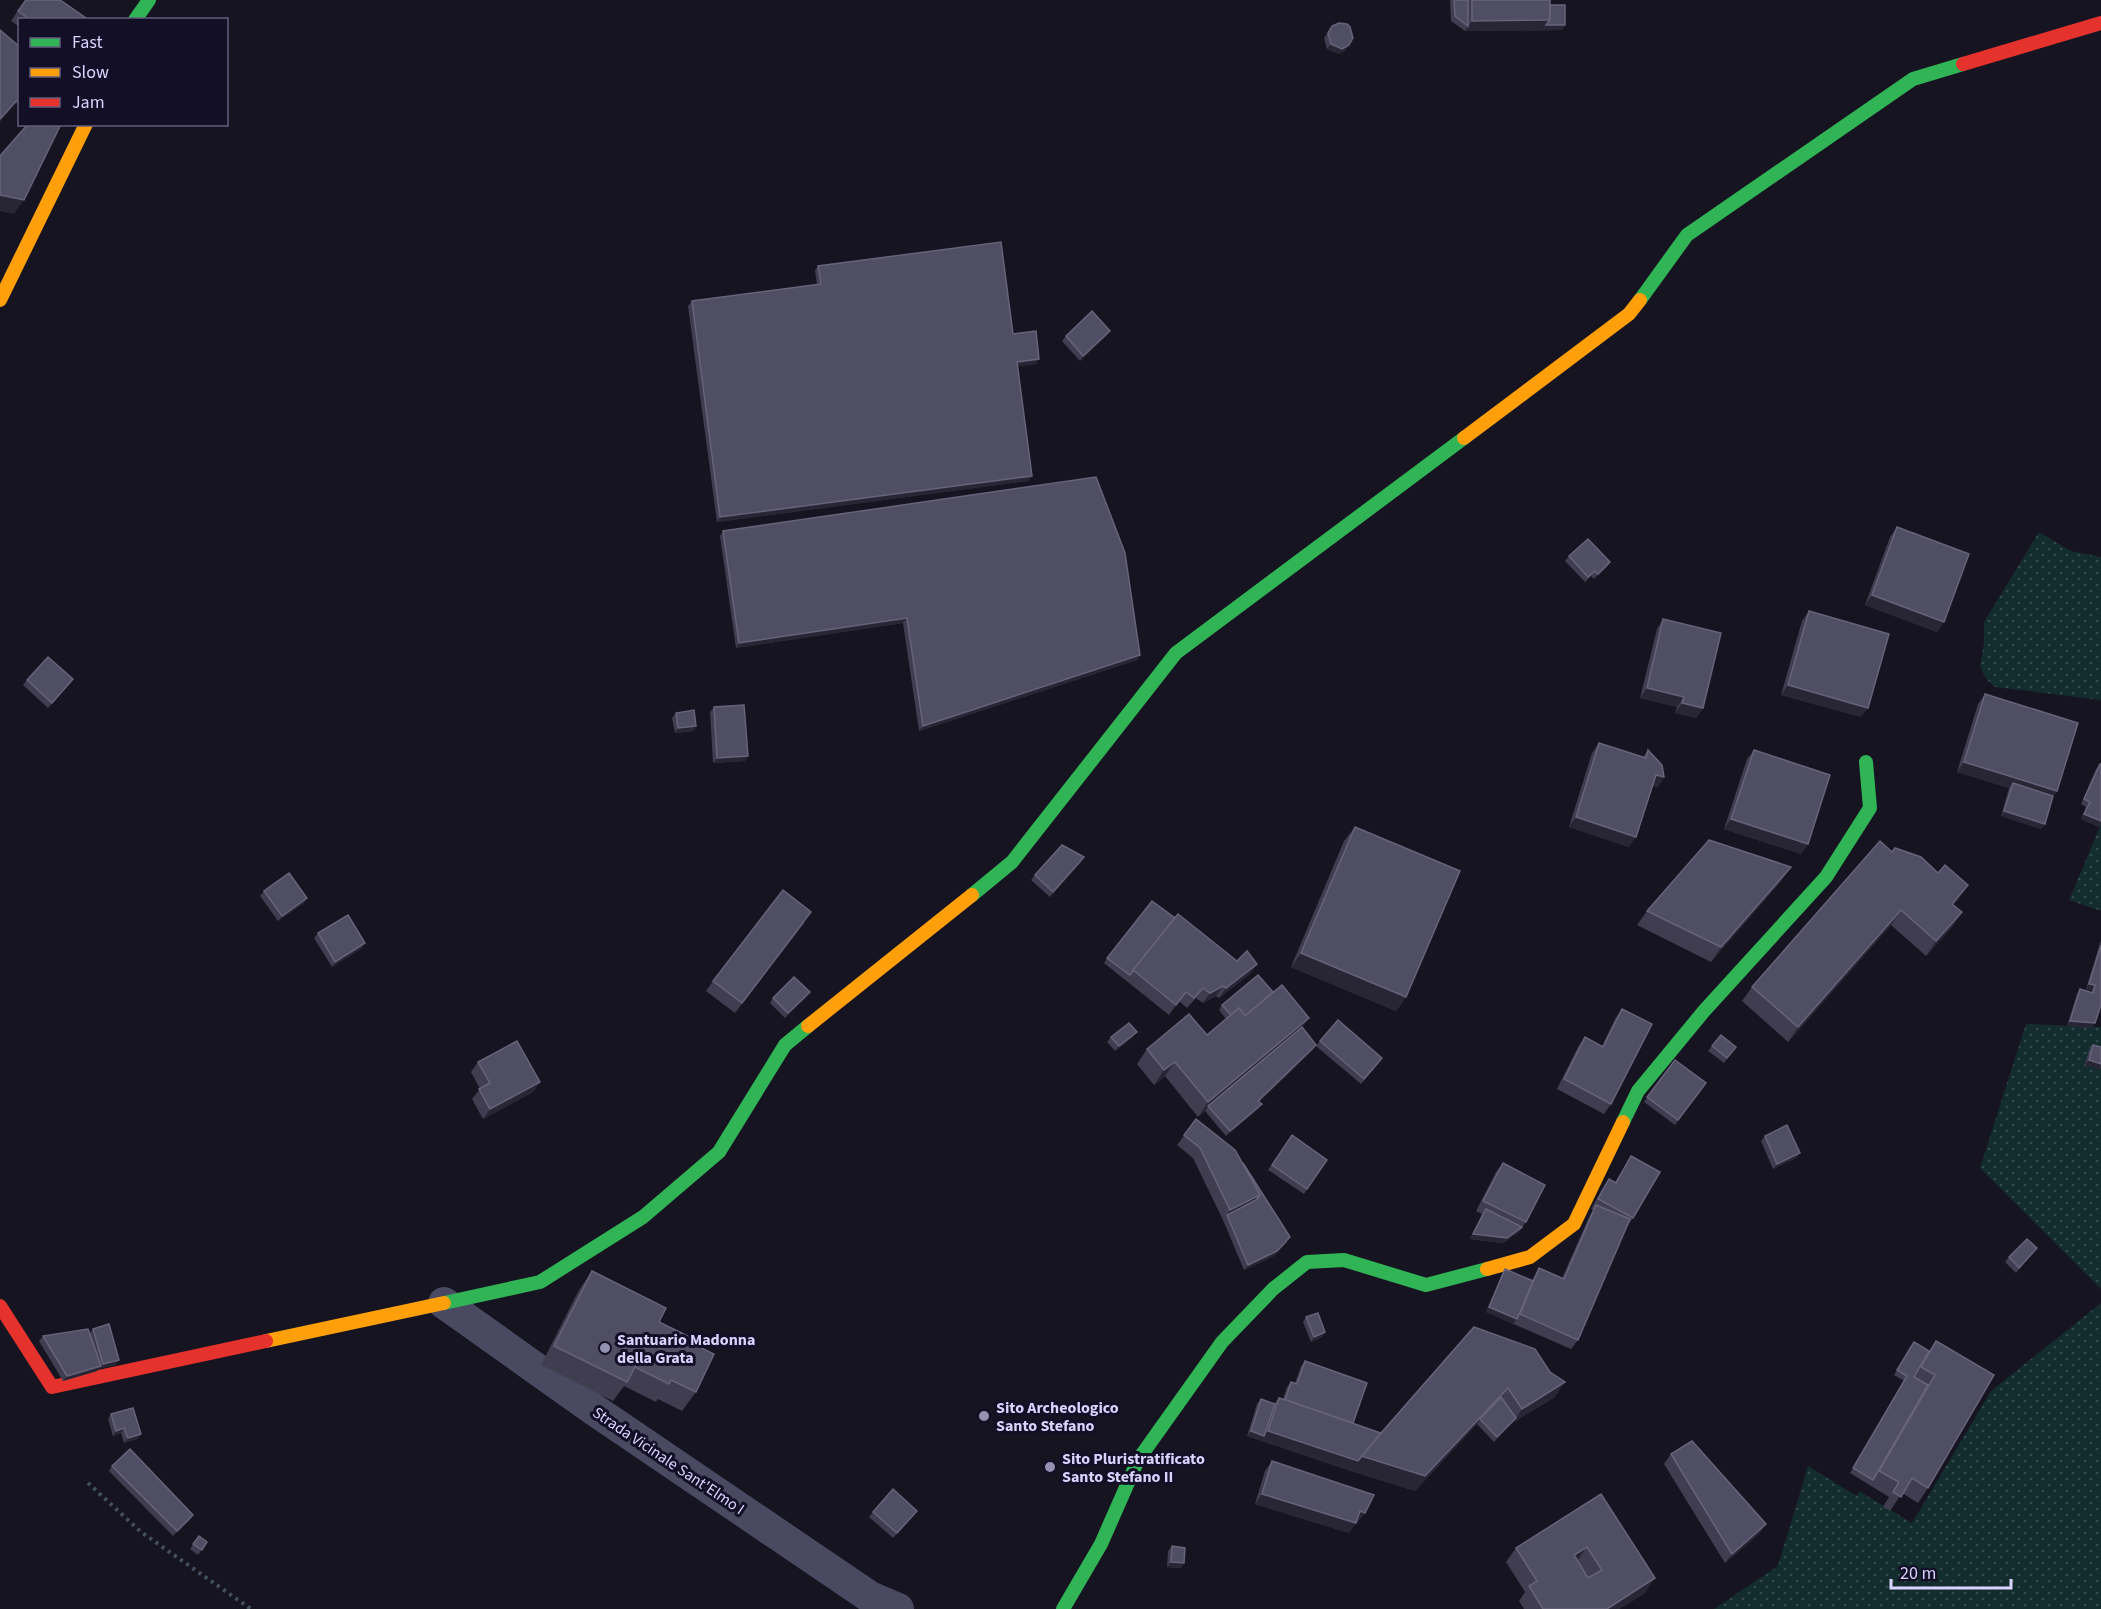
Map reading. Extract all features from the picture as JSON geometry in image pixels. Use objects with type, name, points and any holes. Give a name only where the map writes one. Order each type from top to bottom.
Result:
[{"type":"street","points":[[136,18],[149,0]]},
{"type":"street","points":[[0,1306],[52,1387],[540,1282],[643,1217],[719,1152],[785,1046],[1012,862],[1176,653],[1629,314],[1688,236],[1914,79],[2101,23]]},
{"type":"street","points":[[0,300],[85,126]]},
{"type":"street","points":[[1063,1609],[1101,1544],[1138,1460],[1222,1342],[1273,1289],[1307,1262],[1344,1260],[1426,1285],[1530,1257],[1574,1224],[1638,1091],[1704,1011],[1833,867],[1870,808],[1866,762]]},
{"type":"street","name":"Strada Vicinale Sant'Elmo I","points":[[444,1302],[593,1409],[870,1597],[898,1609]]},
{"type":"path","points":[[88,1483],[141,1532],[251,1609]]},
{"type":"green space","points":[[2039,532],[2071,551],[2101,557],[2101,700],[1995,687],[1987,680],[1980,667],[1984,643],[1984,622]]},
{"type":"green space","points":[[2101,824],[2101,911],[2069,900]]},
{"type":"green space","points":[[2026,1024],[2101,1027],[2101,1289],[1980,1168]]},
{"type":"green space","points":[[2101,1303],[2101,1609],[1714,1609],[1778,1566],[1808,1466],[1857,1496],[1859,1491],[1912,1523],[1991,1391]]},
{"type":"building","points":[[26,0],[60,0],[86,18],[28,18],[18,11]]},
{"type":"building","points":[[1454,0],[1468,0],[1468,26],[1455,16]]},
{"type":"building","points":[[1472,0],[1550,0],[1550,20],[1472,21]]},
{"type":"building","points":[[1550,5],[1565,5],[1565,25],[1546,25],[1550,20]]},
{"type":"building","points":[[1339,23],[1350,27],[1353,38],[1349,45],[1342,49],[1331,44],[1328,33],[1332,26]]},
{"type":"building","points":[[0,30],[18,45],[18,99],[0,119]]},
{"type":"building","points":[[26,126],[60,126],[24,200],[0,195],[0,156]]},
{"type":"building","points":[[1001,242],[1013,334],[1036,331],[1039,359],[1017,362],[1032,476],[720,517],[692,301],[821,284],[818,266]]},
{"type":"building","points":[[1092,311],[1110,331],[1083,356],[1066,336]]},
{"type":"building","points":[[1096,477],[1125,553],[1140,655],[923,726],[907,618],[739,643],[723,531]]},
{"type":"building","points":[[1897,527],[1969,554],[1944,622],[1872,595]]},
{"type":"building","points":[[1588,539],[1610,562],[1598,574],[1595,571],[1588,577],[1569,556]]},
{"type":"building","points":[[1809,611],[1889,634],[1868,708],[1788,685]]},
{"type":"building","points":[[1663,619],[1721,633],[1703,708],[1682,703],[1684,697],[1647,688]]},
{"type":"building","points":[[48,657],[73,679],[52,703],[27,680]]},
{"type":"building","points":[[1985,694],[2078,723],[2057,791],[1964,762]]},
{"type":"building","points":[[744,705],[748,756],[717,758],[714,707]]},
{"type":"building","points":[[694,710],[696,726],[678,728],[676,713]]},
{"type":"building","points":[[1599,743],[1646,758],[1648,750],[1662,765],[1664,777],[1656,775],[1636,837],[1576,817]]},
{"type":"building","points":[[1754,750],[1830,775],[1808,844],[1731,819]]},
{"type":"building","points":[[2100,764],[2101,821],[2084,814],[2090,802],[2084,799]]},
{"type":"building","points":[[2013,783],[2053,796],[2045,824],[2004,811]]},
{"type":"building","points":[[1355,827],[1460,871],[1406,997],[1301,953]]},
{"type":"building","points":[[1709,840],[1791,867],[1721,947],[1647,911]]},
{"type":"building","points":[[1880,841],[1892,852],[1895,848],[1921,857],[1938,873],[1945,865],[1968,885],[1952,904],[1962,912],[1936,941],[1901,910],[1798,1027],[1752,987]]},
{"type":"building","points":[[1062,845],[1084,857],[1053,892],[1035,875]]},
{"type":"building","points":[[289,873],[307,898],[282,916],[264,891]]},
{"type":"building","points":[[783,890],[811,912],[742,1003],[713,981]]},
{"type":"building","points":[[1152,901],[1175,918],[1130,975],[1107,958]]},
{"type":"building","points":[[1178,914],[1237,961],[1247,951],[1257,964],[1226,988],[1223,986],[1210,993],[1203,988],[1194,998],[1186,992],[1176,1005],[1133,970]]},
{"type":"building","points":[[348,915],[365,943],[335,962],[318,933]]},
{"type":"building","points":[[2101,945],[2101,1005],[2095,1023],[2070,1021],[2080,989],[2093,993],[2095,985],[2089,984]]},
{"type":"building","points":[[1258,975],[1273,992],[1245,1016],[1239,1008],[1231,1015],[1222,1005]]},
{"type":"building","points":[[794,977],[810,992],[788,1013],[773,998]]},
{"type":"building","points":[[1282,985],[1309,1018],[1208,1102],[1175,1062],[1164,1070],[1147,1049],[1189,1014],[1207,1035],[1239,1008],[1245,1016]]},
{"type":"building","points":[[1622,1009],[1652,1024],[1611,1104],[1564,1079],[1585,1037],[1603,1047]]},
{"type":"building","points":[[1338,1020],[1382,1058],[1364,1079],[1320,1041]]},
{"type":"building","points":[[1129,1023],[1137,1032],[1119,1046],[1111,1037]]},
{"type":"building","points":[[1302,1027],[1316,1045],[1258,1101],[1262,1104],[1230,1131],[1208,1106]]},
{"type":"building","points":[[1721,1035],[1736,1047],[1727,1058],[1712,1046]]},
{"type":"building","points":[[517,1041],[540,1082],[490,1109],[479,1089],[490,1083],[478,1062]]},
{"type":"building","points":[[2093,1045],[2101,1047],[2101,1064],[2089,1060]]},
{"type":"building","points":[[1675,1060],[1706,1083],[1678,1120],[1647,1097]]},
{"type":"building","points":[[1196,1119],[1235,1150],[1260,1195],[1230,1210],[1200,1148],[1184,1135]]},
{"type":"building","points":[[1787,1125],[1800,1153],[1777,1164],[1765,1136]]},
{"type":"building","points":[[1292,1135],[1327,1160],[1307,1189],[1272,1165]]},
{"type":"building","points":[[1631,1156],[1660,1172],[1633,1218],[1598,1199],[1609,1179],[1616,1183]]},
{"type":"building","points":[[1243,1163],[1290,1237],[1277,1251],[1248,1265],[1227,1215],[1256,1200],[1260,1195]]},
{"type":"building","points":[[1503,1163],[1545,1185],[1526,1222],[1483,1201]]},
{"type":"building","points":[[1596,1205],[1630,1219],[1578,1340],[1520,1314],[1539,1268],[1564,1279]]},
{"type":"building","points":[[1486,1209],[1522,1227],[1507,1238],[1473,1234]]},
{"type":"building","points":[[2027,1239],[2037,1248],[2019,1268],[2009,1257]]},
{"type":"building","points":[[1505,1269],[1533,1281],[1517,1319],[1489,1307]]},
{"type":"building","name":"Santuario Madonna della Grata","points":[[592,1271],[666,1308],[659,1322],[692,1338],[689,1342],[714,1354],[696,1392],[671,1380],[669,1384],[635,1367],[627,1382],[554,1346]]},
{"type":"building","points":[[1318,1313],[1325,1332],[1314,1337],[1306,1317]]},
{"type":"building","points":[[109,1324],[119,1360],[103,1364],[93,1329]]},
{"type":"building","points":[[1474,1327],[1535,1349],[1550,1372],[1565,1382],[1522,1409],[1508,1388],[1425,1476],[1361,1456]]},
{"type":"building","points":[[88,1329],[101,1366],[67,1376],[43,1336]]},
{"type":"building","points":[[1936,1341],[1994,1375],[1928,1488],[1912,1478],[1901,1497],[1893,1492],[1899,1482],[1879,1471],[1935,1375],[1921,1367]]},
{"type":"building","points":[[1914,1342],[1929,1351],[1914,1377],[1928,1385],[1873,1480],[1853,1468],[1907,1376],[1897,1370]]},
{"type":"building","points":[[1305,1361],[1367,1383],[1353,1423],[1285,1400],[1291,1382],[1297,1384]]},
{"type":"building","points":[[1501,1397],[1516,1418],[1497,1437],[1480,1419]]},
{"type":"building","points":[[1279,1398],[1381,1433],[1358,1461],[1268,1431]]},
{"type":"building","points":[[1261,1399],[1275,1404],[1264,1436],[1251,1431]]},
{"type":"building","points":[[133,1408],[141,1434],[128,1438],[124,1428],[116,1431],[111,1414]]},
{"type":"building","points":[[1692,1441],[1766,1524],[1732,1554],[1671,1454]]},
{"type":"building","points":[[130,1449],[193,1515],[177,1531],[112,1466]]},
{"type":"building","points":[[1272,1461],[1374,1495],[1365,1513],[1360,1511],[1356,1523],[1262,1494]]},
{"type":"building","points":[[893,1489],[917,1511],[897,1533],[873,1512]]},
{"type":"building","points":[[1601,1494],[1655,1578],[1607,1609],[1543,1609],[1529,1586],[1537,1581],[1516,1548]],"holes":[[[1587,1547],[1602,1570],[1588,1578],[1574,1555]]]},
{"type":"building","points":[[199,1536],[207,1542],[202,1550],[193,1544]]},
{"type":"building","points":[[1172,1546],[1185,1548],[1184,1563],[1171,1562]]},
{"type":"traffic: fast","points":[[136,18],[149,0]]},
{"type":"traffic: fast","points":[[1640,300],[1687,235],[1913,79],[1963,64]]},
{"type":"traffic: fast","points":[[972,895],[1012,862],[1176,653],[1464,438]]},
{"type":"traffic: fast","points":[[1623,1122],[1638,1091],[1704,1011],[1826,877],[1870,808],[1866,762]]},
{"type":"traffic: fast","points":[[444,1303],[540,1282],[643,1217],[719,1152],[785,1045],[808,1026]]},
{"type":"traffic: fast","points":[[1063,1609],[1101,1544],[1138,1460],[1222,1342],[1273,1289],[1307,1262],[1344,1260],[1426,1285],[1487,1269]]},
{"type":"traffic: slow","points":[[0,300],[85,126]]},
{"type":"traffic: slow","points":[[1464,438],[1629,314],[1640,300]]},
{"type":"traffic: slow","points":[[808,1026],[972,895]]},
{"type":"traffic: slow","points":[[1487,1269],[1530,1257],[1574,1224],[1623,1122]]},
{"type":"traffic: slow","points":[[266,1341],[444,1303]]},
{"type":"traffic: jam","points":[[1963,64],[2101,23]]},
{"type":"traffic: jam","points":[[0,1306],[52,1387],[266,1341]]},
{"type":"place","name":"Santuario Madonna della Grata","points":[[605,1348]]},
{"type":"place","name":"Sito Archeologico Santo Stefano","points":[[984,1416]]},
{"type":"place","name":"Sito Pluristratificato Santo Stefano II","points":[[1050,1467]]}]
